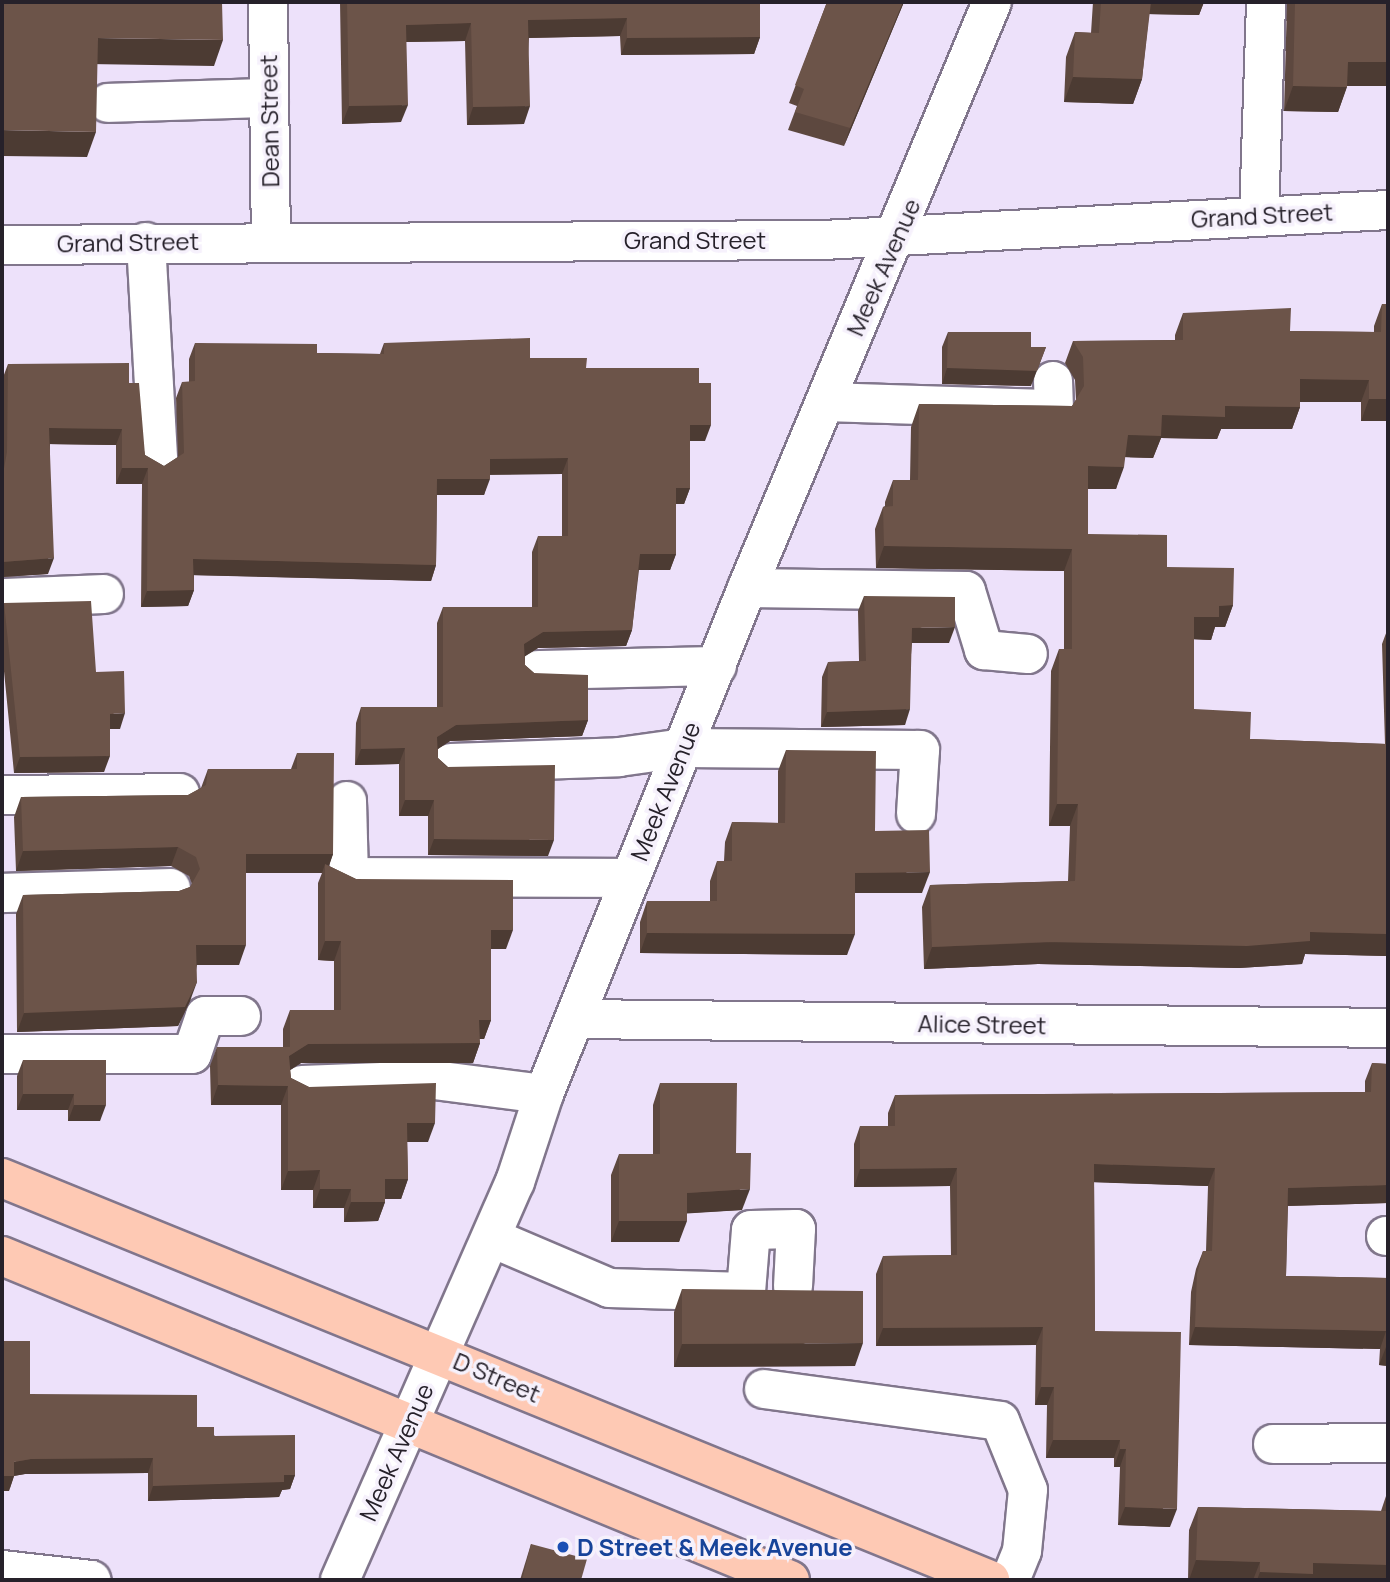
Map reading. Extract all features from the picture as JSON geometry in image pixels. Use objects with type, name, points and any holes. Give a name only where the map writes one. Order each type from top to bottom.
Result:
[{"type":"main road","name":"D Street","points":[[2,1178],[440,1353],[990,1580]]},
{"type":"main road","points":[[2,1256],[790,1580]]},
{"type":"street","name":"Dean Street","points":[[268,2],[271,239]]},
{"type":"street","name":"Meek Avenue","points":[[340,1580],[407,1424],[492,1238],[544,1094],[747,587],[899,234],[992,2]]},
{"type":"street","points":[[1259,215],[1266,2]]},
{"type":"street","points":[[108,103],[269,97]]},
{"type":"street","name":"Grand Street","points":[[2,245],[271,239],[899,234],[1388,209]]},
{"type":"street","points":[[145,242],[158,460]]},
{"type":"street","points":[[825,402],[1054,409],[1053,381]]},
{"type":"street","points":[[747,587],[966,591],[984,650],[1028,654]]},
{"type":"street","points":[[2,598],[104,594]]},
{"type":"street","points":[[538,670],[717,666]]},
{"type":"street","points":[[451,763],[619,757],[682,748],[920,750],[916,814]]},
{"type":"street","points":[[2,795],[180,793]]},
{"type":"street","points":[[347,801],[349,877],[630,878]]},
{"type":"street","points":[[2,893],[171,888]]},
{"type":"street","points":[[2,1054],[192,1054],[205,1016],[241,1016]]},
{"type":"street","name":"Alice Street","points":[[575,1019],[1388,1028]]},
{"type":"street","points":[[302,1085],[434,1080],[544,1094]]},
{"type":"street","points":[[492,1238],[608,1288],[746,1292],[751,1230],[796,1229],[793,1286]]},
{"type":"street","points":[[764,1389],[1000,1421],[1028,1490],[1022,1551],[1010,1580]]},
{"type":"street","points":[[1273,1444],[1388,1443]]},
{"type":"street","points":[[2,1570],[91,1580]]},
{"type":"building","points":[[2,2],[222,2],[223,40],[98,38],[96,132],[2,130]]},
{"type":"building","points":[[347,2],[760,2],[760,37],[627,38],[627,18],[528,20],[530,106],[473,107],[471,23],[406,25],[408,105],[349,106]]},
{"type":"building","points":[[827,2],[903,2],[850,128],[795,112],[804,89],[795,85]]},
{"type":"building","points":[[1101,2],[1151,2],[1142,79],[1073,77],[1075,32],[1099,33]]},
{"type":"building","points":[[1295,2],[1388,2],[1388,62],[1348,62],[1347,87],[1293,86]]},
{"type":"building","points":[[1382,304],[1388,304],[1388,399],[1369,399],[1369,380],[1300,379],[1300,407],[1225,406],[1225,417],[1162,415],[1161,436],[1128,435],[1124,467],[1088,466],[1088,534],[1167,535],[1167,567],[1234,568],[1233,605],[1219,606],[1219,617],[1194,617],[1194,709],[1251,712],[1250,739],[1388,744],[1388,934],[1310,932],[1310,941],[1247,946],[1046,942],[932,947],[930,885],[1075,881],[1078,804],[1057,804],[1059,649],[1072,649],[1072,549],[884,546],[883,507],[893,506],[893,480],[918,480],[919,404],[1072,406],[1084,386],[1083,357],[1073,341],[1183,340],[1183,313],[1291,308],[1290,331],[1381,332]]},
{"type":"building","points":[[948,332],[1031,332],[1031,347],[1046,347],[1037,371],[947,368]]},
{"type":"building","points":[[530,338],[530,358],[587,358],[586,368],[699,368],[699,383],[711,383],[711,425],[690,425],[690,488],[676,488],[676,554],[640,554],[632,630],[543,632],[524,644],[525,665],[534,673],[588,675],[588,720],[456,725],[437,737],[438,758],[447,767],[555,765],[554,840],[434,839],[434,800],[405,800],[405,748],[361,749],[361,707],[443,707],[443,607],[538,607],[538,536],[568,536],[568,458],[490,459],[490,479],[437,479],[436,565],[193,559],[194,590],[147,591],[148,468],[122,468],[122,429],[49,428],[54,558],[2,562],[2,479],[7,452],[8,364],[129,363],[129,383],[139,383],[145,455],[164,466],[184,453],[182,382],[195,381],[195,343],[317,344],[317,353],[384,354],[384,343]]},
{"type":"building","points":[[864,596],[955,597],[955,627],[912,628],[910,709],[827,712],[828,662],[866,661]]},
{"type":"building","points":[[91,601],[96,672],[124,671],[125,713],[110,714],[110,756],[20,757],[4,603]]},
{"type":"building","points":[[786,750],[876,751],[875,831],[929,830],[930,872],[855,873],[855,934],[647,933],[647,901],[717,901],[717,861],[732,861],[732,822],[785,823]]},
{"type":"building","points":[[297,753],[334,753],[333,854],[246,854],[246,945],[196,945],[197,982],[185,1007],[24,1013],[23,895],[179,891],[190,887],[200,869],[196,857],[178,847],[23,851],[21,797],[188,795],[206,785],[208,769],[297,769]]},
{"type":"building","points":[[325,864],[356,879],[513,880],[513,930],[491,930],[491,1020],[479,1020],[480,1043],[308,1044],[289,1056],[291,1078],[309,1087],[436,1083],[435,1123],[407,1123],[408,1179],[385,1179],[385,1202],[351,1202],[351,1189],[320,1189],[320,1170],[288,1171],[288,1086],[218,1085],[217,1047],[290,1047],[290,1010],[341,1010],[341,941],[325,941]]},
{"type":"building","points":[[23,1060],[106,1060],[106,1105],[74,1105],[74,1094],[23,1094]]},
{"type":"building","points":[[1372,1063],[1388,1064],[1388,1185],[1288,1188],[1286,1276],[1388,1278],[1388,1347],[1386,1331],[1195,1327],[1197,1274],[1203,1251],[1212,1251],[1215,1168],[1094,1164],[1095,1331],[1181,1332],[1177,1509],[1125,1507],[1126,1449],[1120,1449],[1120,1440],[1053,1440],[1054,1387],[1041,1387],[1043,1327],[883,1328],[883,1256],[957,1255],[957,1168],[860,1169],[860,1126],[895,1126],[895,1095],[1371,1092]]},
{"type":"building","points":[[660,1083],[737,1083],[736,1153],[751,1153],[750,1189],[687,1193],[687,1221],[619,1221],[619,1154],[660,1154]]},
{"type":"building","points":[[682,1289],[863,1291],[863,1343],[682,1344]]},
{"type":"building","points":[[2,1341],[30,1341],[30,1394],[197,1395],[197,1427],[214,1427],[214,1436],[295,1435],[295,1475],[284,1475],[284,1482],[153,1486],[153,1458],[31,1459],[14,1462],[14,1476],[2,1476]]},
{"type":"building","points":[[1198,1507],[1388,1511],[1388,1565],[1313,1563],[1313,1574],[1260,1572],[1260,1562],[1196,1560]]},
{"type":"building","points":[[531,1544],[587,1559],[581,1580],[522,1580]]},
{"type":"place","name":"D Street & Meek Avenue","points":[[563,1547]]}]
